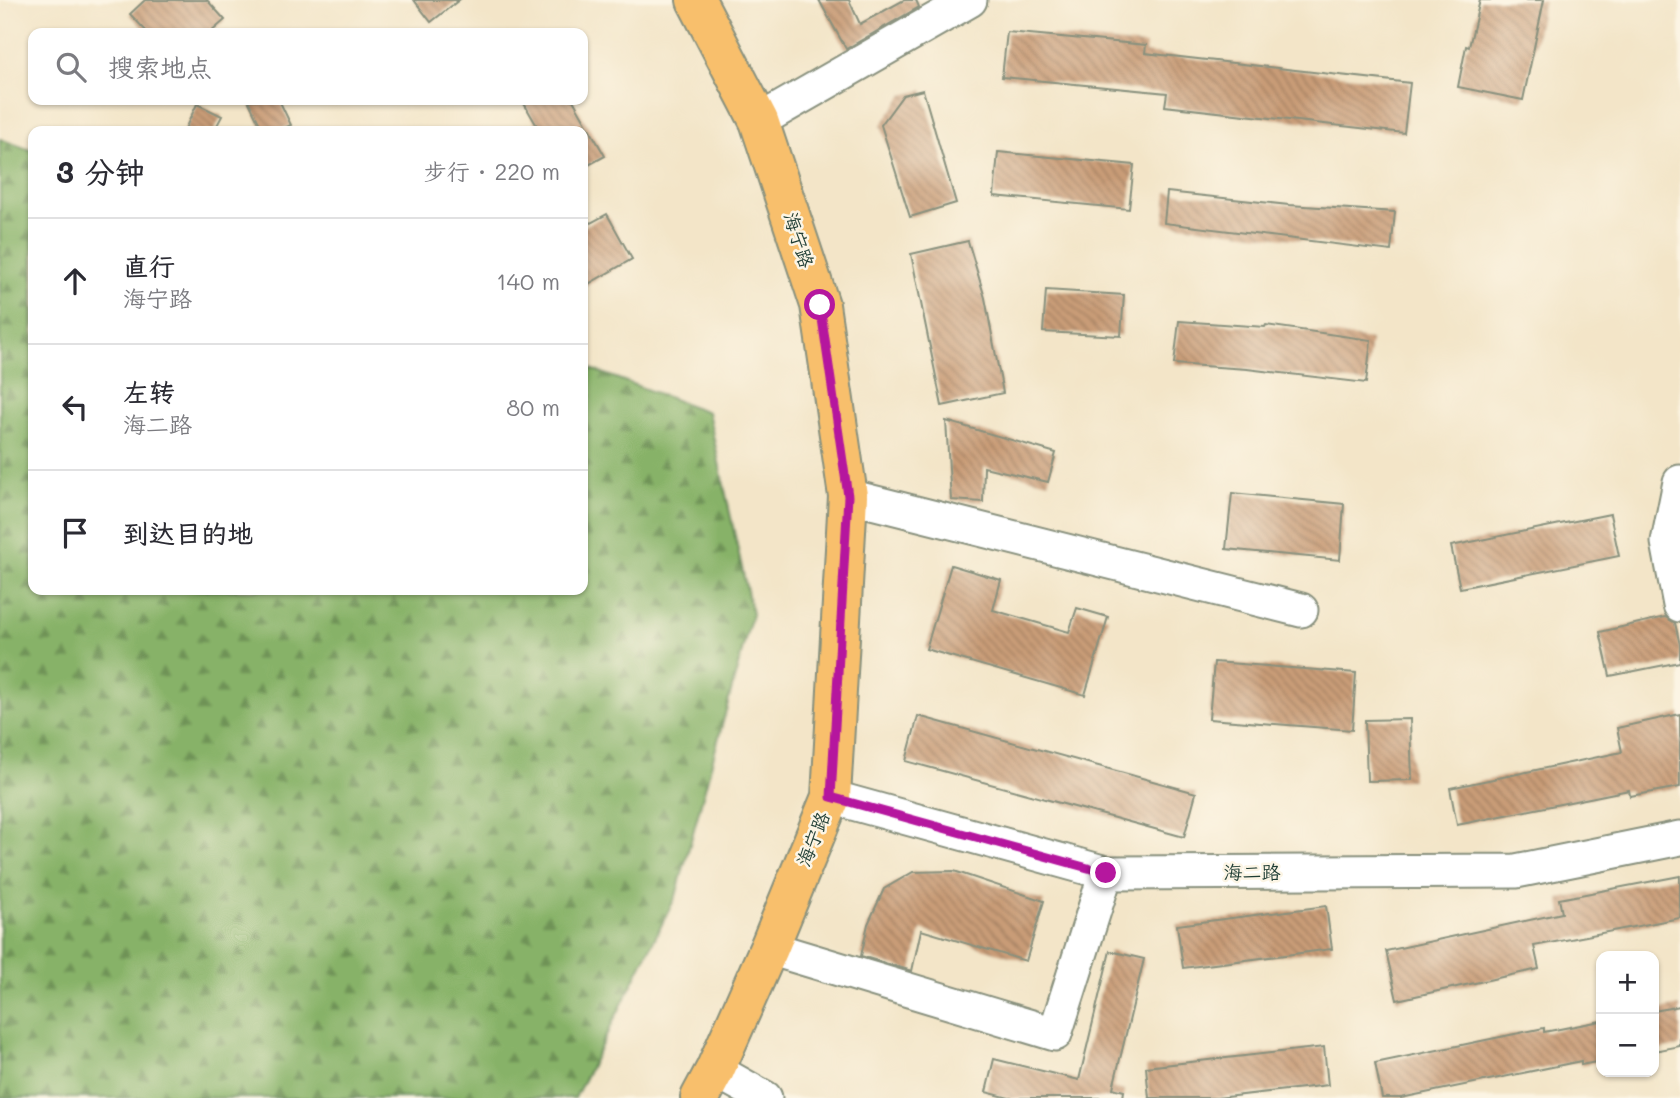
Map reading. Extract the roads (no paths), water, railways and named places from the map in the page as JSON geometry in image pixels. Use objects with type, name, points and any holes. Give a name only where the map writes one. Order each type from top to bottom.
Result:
[{"type":"main road","name":"海宁路","points":[[696,0],[759,121],[820,305],[848,496],[831,797],[769,948],[707,1084]]},
{"type":"street","points":[[759,121],[970,0]]},
{"type":"street","points":[[1680,482],[1668,542],[1680,605]]},
{"type":"street","points":[[848,496],[1301,610]]},
{"type":"street","name":"海二路","points":[[831,797],[1106,873],[1516,871],[1680,838]]},
{"type":"street","points":[[769,948],[1055,1034],[1106,873]]},
{"type":"street","points":[[707,1084],[765,1098]]}]
